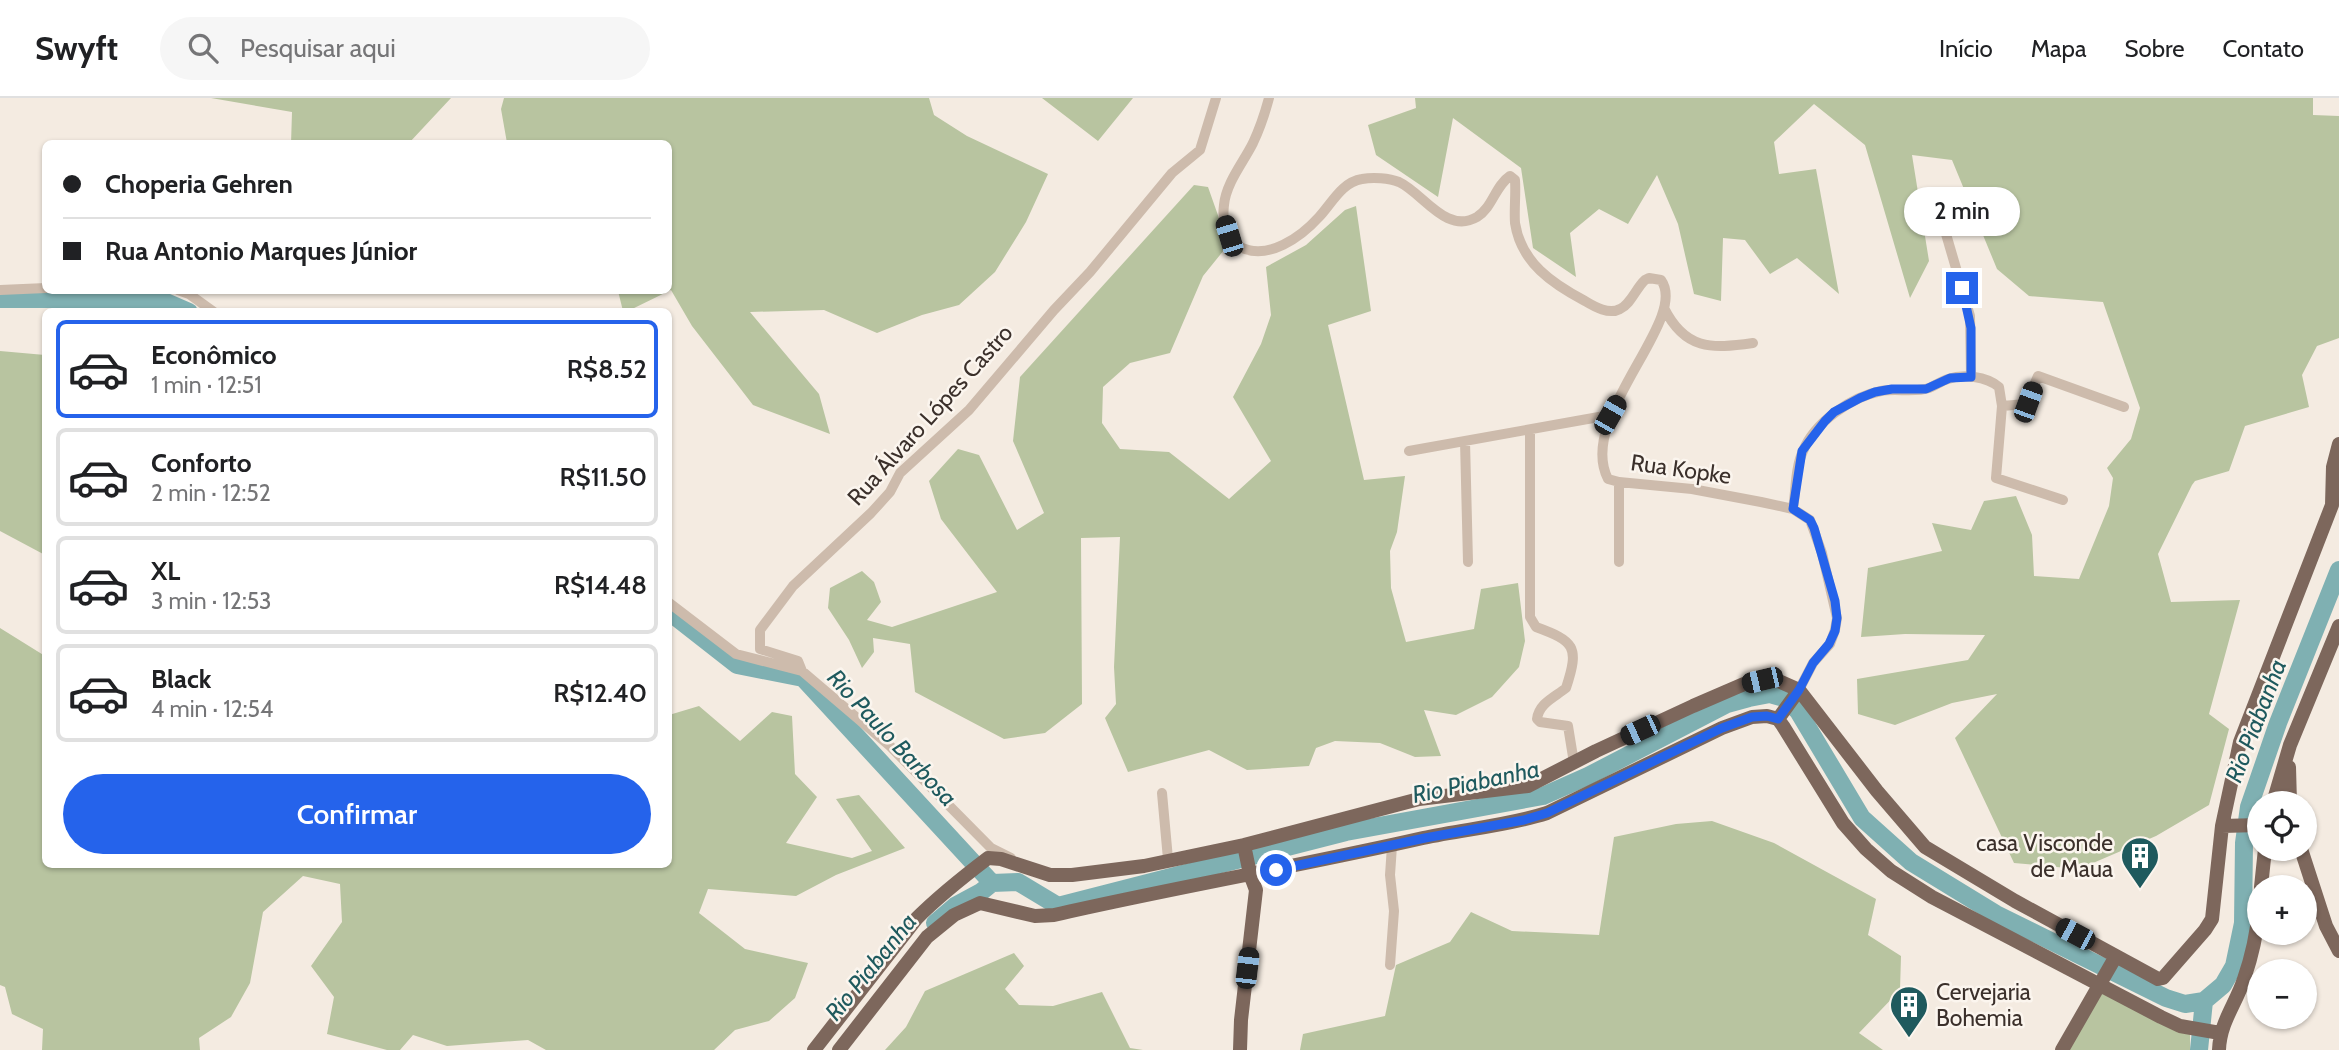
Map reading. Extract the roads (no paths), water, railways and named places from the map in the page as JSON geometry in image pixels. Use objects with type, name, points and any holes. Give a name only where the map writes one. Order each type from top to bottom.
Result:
[{"type":"main road","points":[[814,1050],[893,946],[936,899],[957,885],[961,878],[989,853],[1050,874],[1072,876],[1144,866],[1244,845],[1419,799],[1528,786],[1650,725],[1744,684],[1774,679],[1799,690],[1925,847],[2115,958],[2158,979],[2163,978],[2212,919],[2222,826],[2240,742],[2332,505],[2333,467],[2339,444]]},
{"type":"main road","points":[[2277,791],[2290,745],[2339,626]]},
{"type":"main road","points":[[1778,719],[1799,690]]},
{"type":"main road","points":[[839,1050],[927,937],[954,915],[980,903],[1035,916],[1054,915],[1172,888],[1524,820],[1547,813],[1722,728],[1752,717],[1767,716],[1778,719],[1843,823],[1866,849],[1891,871],[1932,897],[2101,981],[2180,1026],[2215,1032]]},
{"type":"main road","points":[[2289,791],[2290,745]]},
{"type":"main road","points":[[2222,826],[2247,825]]},
{"type":"main road","points":[[1240,1050],[1256,890],[1244,845]]},
{"type":"main road","points":[[2304,861],[2326,926],[2339,951]]},
{"type":"main road","points":[[2218,1050],[2215,1032],[2244,981],[2254,945]]},
{"type":"main road","points":[[893,946],[910,958]]},
{"type":"main road","points":[[2062,1050],[2115,958]]},
{"type":"street","points":[[1269,98],[1253,142],[1226,193],[1224,220],[1229,236],[1236,246],[1248,250],[1270,251],[1316,220],[1343,188],[1363,179],[1398,182],[1446,217],[1466,220],[1476,217],[1489,206],[1505,180],[1512,176],[1515,180],[1516,224],[1520,243],[1550,282],[1587,303],[1611,311],[1625,306],[1645,280],[1655,278],[1661,280],[1666,287],[1664,309],[1677,331],[1688,340],[1731,346],[1753,343]]},
{"type":"street","name":"Rua Álvaro Lópes Castro","points":[[802,671],[798,661],[760,649],[760,630],[766,619],[793,586],[884,499],[900,472],[968,410],[1090,272],[1172,173],[1200,150],[1215,100]]},
{"type":"street","points":[[1934,192],[1970,316],[1971,377]]},
{"type":"street","points":[[0,290],[42,288]]},
{"type":"street","points":[[189,294],[208,308]]},
{"type":"street","name":"Rua Kopke","points":[[1664,309],[1645,352],[1610,415],[1604,438],[1605,473],[1608,480],[1692,489],[1793,509]]},
{"type":"street","points":[[2002,406],[2026,404],[2038,376],[2124,407]]},
{"type":"street","points":[[1799,690],[1813,663],[1829,644],[1837,618],[1835,601],[1814,528],[1810,520],[1793,509],[1802,451],[1834,412],[1875,392],[1926,389],[1950,378],[1971,377],[1997,384],[2002,406],[1996,478],[2063,500]]},
{"type":"street","points":[[1409,451],[1610,415]]},
{"type":"street","points":[[1530,431],[1530,617],[1536,627],[1563,637],[1572,647],[1566,688],[1538,711],[1536,719],[1568,726],[1574,763]]},
{"type":"street","points":[[1465,441],[1468,562]]},
{"type":"street","points":[[1619,482],[1619,562]]},
{"type":"street","points":[[672,605],[736,654],[802,671],[890,746],[989,853]]},
{"type":"street","points":[[1162,793],[1168,859]]},
{"type":"street","points":[[1390,965],[1394,911],[1390,874],[1392,846]]},
{"type":"waterway","name":"Rio Paulo Barbosa","points":[[0,299],[159,299],[180,308]]},
{"type":"waterway","name":"Rio Piabanha","points":[[935,923],[955,906],[992,883],[1018,882],[1058,906],[1346,832],[1543,796],[1588,776],[1727,704],[1770,694],[1784,698],[1798,711],[1862,818],[1911,862],[1996,914],[2166,998],[2185,1004],[2204,1001],[2223,985],[2234,966],[2243,923],[2244,843],[2249,807],[2278,723],[2339,570]]},
{"type":"waterway","name":"Rio Paulo Barbosa","points":[[672,614],[737,665],[803,678],[992,883]]},
{"type":"waterway","points":[[2199,1050],[2204,1001]]},
{"type":"place","name":"casa Visconde de Maua","points":[[2140,890]]},
{"type":"place","name":"Cervejaria Bohemia","points":[[1909,1039]]}]
